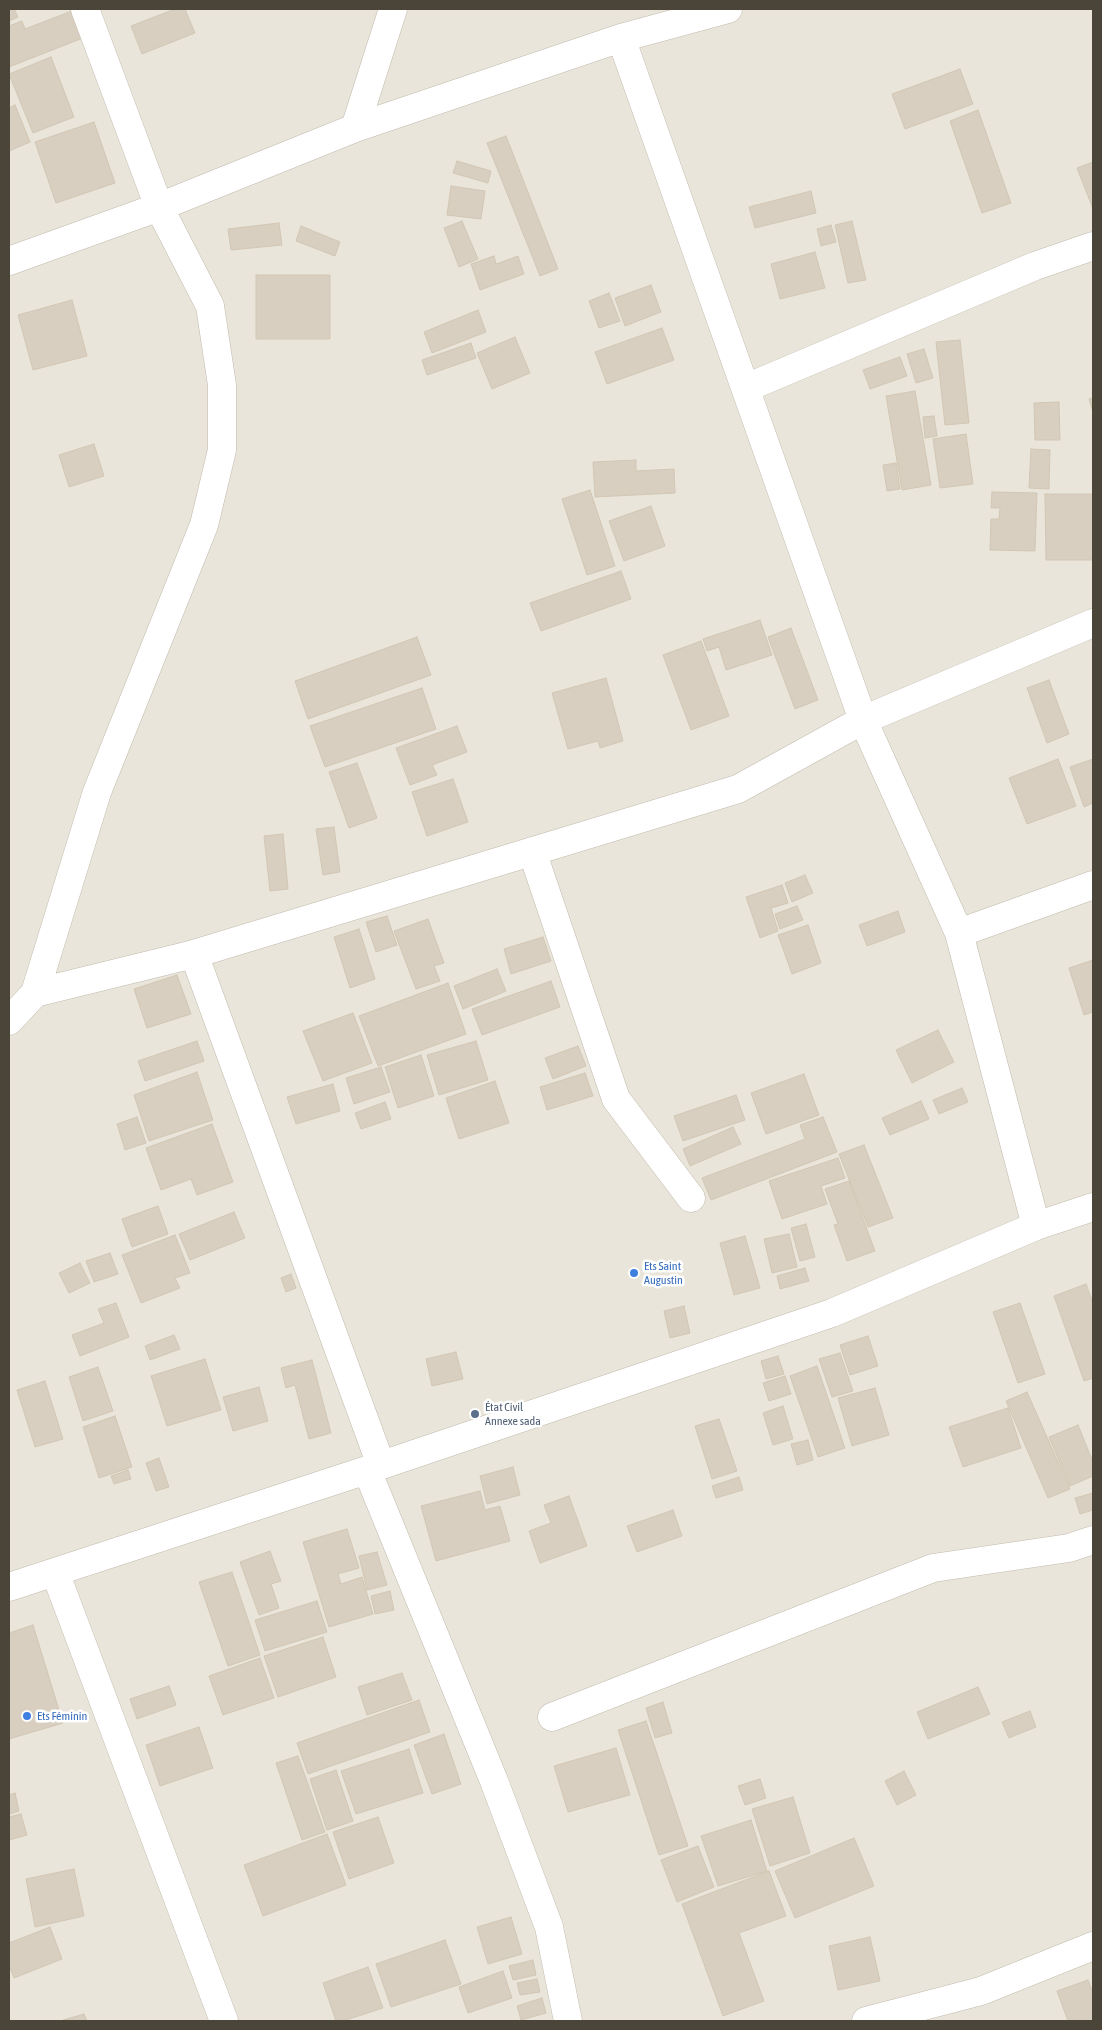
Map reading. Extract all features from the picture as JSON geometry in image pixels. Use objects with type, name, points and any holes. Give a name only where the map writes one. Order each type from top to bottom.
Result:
[{"type":"street","points":[[9,1021],[35,993],[97,792],[204,525],[222,450],[222,385],[210,306],[159,207],[85,9]]},
{"type":"street","points":[[355,128],[393,9]]},
{"type":"street","points":[[9,261],[159,207],[355,128],[621,38],[728,9]]},
{"type":"street","points":[[621,38],[863,720],[959,933],[1036,1226]]},
{"type":"street","points":[[746,388],[1035,266],[1093,246]]},
{"type":"street","points":[[35,993],[194,954],[738,789],[863,720],[1093,623]]},
{"type":"street","points":[[532,851],[616,1099],[692,1198]]},
{"type":"street","points":[[959,933],[1093,884]]},
{"type":"street","points":[[194,954],[374,1467],[550,1927],[568,2021]]},
{"type":"street","points":[[9,1587],[832,1314],[1036,1226],[1093,1207]]},
{"type":"street","points":[[552,1717],[933,1568],[1069,1548],[1093,1540]]},
{"type":"street","points":[[55,1572],[224,2021]]},
{"type":"street","points":[[866,2021],[981,1991],[1093,1946]]},
{"type":"shaded area","points":[[9,9],[1093,9],[1093,2021],[9,2021]]},
{"type":"building","points":[[9,9],[14,9],[18,17],[9,21]]},
{"type":"building","points":[[77,9],[93,34],[9,67],[9,26],[22,21],[25,29]]},
{"type":"building","points":[[175,9],[185,9],[195,33],[142,54],[131,26]]},
{"type":"building","points":[[51,57],[74,117],[33,133],[9,74]]},
{"type":"building","points":[[960,69],[973,104],[905,129],[892,94]]},
{"type":"building","points":[[15,105],[30,142],[9,151],[9,108]]},
{"type":"building","points":[[978,110],[1011,203],[982,213],[950,121]]},
{"type":"building","points":[[94,122],[115,183],[56,203],[35,142]]},
{"type":"building","points":[[506,136],[558,269],[540,276],[487,143]]},
{"type":"building","points":[[457,161],[491,171],[488,183],[453,173]]},
{"type":"building","points":[[1093,162],[1093,209],[1077,168]]},
{"type":"building","points":[[451,186],[485,191],[481,219],[447,215]]},
{"type":"building","points":[[811,191],[816,213],[755,228],[749,207]]},
{"type":"building","points":[[462,221],[478,259],[459,267],[444,228]]},
{"type":"building","points":[[852,221],[866,280],[848,283],[835,225]]},
{"type":"building","points":[[279,223],[282,245],[231,250],[228,229]]},
{"type":"building","points":[[831,225],[836,242],[821,246],[817,229]]},
{"type":"building","points":[[301,226],[340,242],[335,256],[296,241]]},
{"type":"building","points":[[815,252],[825,288],[780,299],[771,264]]},
{"type":"building","points":[[494,256],[496,264],[518,256],[524,274],[480,290],[471,264]]},
{"type":"building","points":[[256,275],[330,275],[330,339],[256,339]]},
{"type":"building","points":[[651,285],[661,312],[625,326],[615,298]]},
{"type":"building","points":[[609,293],[620,321],[599,328],[589,301]]},
{"type":"building","points":[[72,300],[87,356],[33,370],[18,315]]},
{"type":"building","points":[[478,310],[486,332],[432,353],[424,332]]},
{"type":"building","points":[[662,328],[674,360],[607,384],[595,352]]},
{"type":"building","points":[[515,337],[530,373],[492,389],[477,353]]},
{"type":"building","points":[[960,340],[969,423],[945,425],[936,342]]},
{"type":"building","points":[[471,343],[476,358],[427,375],[422,360]]},
{"type":"building","points":[[924,349],[933,378],[916,383],[907,354]]},
{"type":"building","points":[[900,357],[907,376],[870,389],[863,370]]},
{"type":"building","points":[[915,391],[931,485],[902,490],[886,396]]},
{"type":"building","points":[[1093,398],[1093,412],[1089,399]]},
{"type":"building","points":[[1059,402],[1060,440],[1035,440],[1034,403]]},
{"type":"building","points":[[934,416],[937,436],[925,438],[923,417]]},
{"type":"building","points":[[966,434],[973,484],[940,488],[933,439]]},
{"type":"building","points":[[94,444],[104,476],[69,487],[59,455]]},
{"type":"building","points":[[1031,449],[1050,450],[1049,489],[1029,488]]},
{"type":"building","points":[[636,460],[636,471],[674,469],[675,493],[595,497],[593,462]]},
{"type":"building","points":[[896,463],[900,489],[887,491],[883,465]]},
{"type":"building","points":[[590,490],[615,566],[587,575],[562,499]]},
{"type":"building","points":[[992,492],[1037,493],[1035,551],[990,550],[991,519],[999,519],[1000,508],[991,508]]},
{"type":"building","points":[[1045,494],[1093,494],[1093,560],[1046,560]]},
{"type":"building","points":[[651,506],[665,546],[624,561],[609,521]]},
{"type":"building","points":[[621,571],[631,599],[541,631],[530,603]]},
{"type":"building","points":[[760,620],[772,655],[726,670],[719,647],[707,651],[703,639]]},
{"type":"building","points":[[791,628],[818,700],[795,709],[768,637]]},
{"type":"building","points":[[417,637],[431,675],[308,719],[295,681]]},
{"type":"building","points":[[701,641],[729,716],[691,730],[663,655]]},
{"type":"building","points":[[606,678],[623,741],[600,748],[598,741],[568,749],[552,693]]},
{"type":"building","points":[[1049,680],[1069,734],[1047,743],[1027,688]]},
{"type":"building","points":[[422,688],[436,729],[325,767],[310,726]]},
{"type":"building","points":[[457,726],[467,752],[432,765],[437,775],[410,785],[396,748]]},
{"type":"building","points":[[1058,759],[1076,806],[1027,824],[1009,778]]},
{"type":"building","points":[[1093,759],[1093,803],[1084,807],[1070,767]]},
{"type":"building","points":[[357,763],[377,818],[349,828],[329,772]]},
{"type":"building","points":[[453,779],[468,822],[427,836],[412,792]]},
{"type":"building","points":[[334,827],[340,872],[323,875],[316,829]]},
{"type":"building","points":[[283,834],[288,889],[270,891],[264,836]]},
{"type":"building","points":[[805,875],[813,893],[792,902],[785,883]]},
{"type":"building","points":[[782,885],[788,903],[771,908],[778,931],[760,938],[746,897]]},
{"type":"building","points":[[797,906],[803,920],[780,929],[775,914]]},
{"type":"building","points":[[898,911],[905,932],[867,946],[859,925]]},
{"type":"building","points":[[387,916],[397,945],[376,952],[366,922]]},
{"type":"building","points":[[428,919],[444,963],[434,966],[440,981],[416,989],[394,931]]},
{"type":"building","points":[[808,925],[821,963],[792,974],[778,935]]},
{"type":"building","points":[[359,929],[375,979],[350,988],[334,937]]},
{"type":"building","points":[[543,937],[551,961],[511,974],[504,949]]},
{"type":"building","points":[[1093,960],[1093,1012],[1084,1015],[1069,968]]},
{"type":"building","points":[[497,969],[506,991],[463,1009],[454,986]]},
{"type":"building","points":[[177,975],[191,1014],[147,1028],[134,989]]},
{"type":"building","points":[[551,981],[560,1007],[482,1035],[472,1009]]},
{"type":"building","points":[[448,983],[466,1034],[378,1066],[359,1016]]},
{"type":"building","points":[[353,1013],[372,1063],[323,1081],[303,1031]]},
{"type":"building","points":[[938,1030],[954,1062],[912,1083],[896,1050]]},
{"type":"building","points":[[197,1041],[204,1061],[145,1081],[138,1061]]},
{"type":"building","points":[[476,1041],[488,1080],[439,1095],[427,1055]]},
{"type":"building","points":[[578,1046],[586,1066],[553,1079],[545,1058]]},
{"type":"building","points":[[421,1055],[434,1096],[398,1108],[385,1067]]},
{"type":"building","points":[[381,1067],[390,1092],[354,1104],[346,1078]]},
{"type":"building","points":[[197,1072],[213,1120],[149,1141],[134,1095]]},
{"type":"building","points":[[585,1073],[593,1096],[547,1110],[540,1087]]},
{"type":"building","points":[[804,1074],[819,1115],[766,1134],[751,1093]]},
{"type":"building","points":[[495,1081],[509,1123],[459,1139],[446,1098]]},
{"type":"building","points":[[333,1084],[340,1111],[296,1124],[287,1097]]},
{"type":"building","points":[[962,1088],[968,1102],[939,1114],[933,1100]]},
{"type":"building","points":[[736,1095],[745,1120],[683,1141],[674,1116]]},
{"type":"building","points":[[921,1101],[929,1119],[890,1135],[882,1118]]},
{"type":"building","points":[[385,1102],[391,1119],[361,1129],[355,1113]]},
{"type":"building","points":[[137,1117],[146,1143],[125,1150],[117,1124]]},
{"type":"building","points":[[823,1117],[837,1152],[711,1200],[702,1178],[805,1139],[800,1125]]},
{"type":"building","points":[[212,1124],[233,1182],[197,1195],[191,1179],[161,1190],[146,1148]]},
{"type":"building","points":[[733,1127],[741,1144],[690,1166],[683,1149]]},
{"type":"building","points":[[864,1145],[893,1218],[868,1227],[839,1154]]},
{"type":"building","points":[[838,1158],[845,1178],[821,1186],[827,1204],[782,1219],[769,1181]]},
{"type":"building","points":[[849,1181],[875,1251],[847,1261],[834,1225],[838,1224],[825,1189]]},
{"type":"building","points":[[158,1206],[168,1234],[132,1247],[122,1219]]},
{"type":"building","points":[[234,1212],[245,1238],[190,1260],[179,1234]]},
{"type":"building","points":[[806,1224],[815,1257],[800,1261],[791,1228]]},
{"type":"building","points":[[789,1234],[797,1267],[772,1273],[764,1239]]},
{"type":"building","points":[[175,1235],[190,1273],[175,1278],[180,1288],[141,1303],[122,1255]]},
{"type":"building","points":[[745,1236],[760,1288],[734,1295],[720,1243]]},
{"type":"building","points":[[110,1253],[118,1274],[94,1282],[86,1261]]},
{"type":"building","points":[[80,1263],[90,1283],[69,1293],[59,1273]]},
{"type":"building","points":[[805,1268],[809,1281],[780,1289],[777,1276]]},
{"type":"building","points":[[291,1274],[296,1288],[286,1292],[281,1278]]},
{"type":"building","points":[[1086,1284],[1093,1303],[1093,1378],[1084,1381],[1054,1296]]},
{"type":"building","points":[[116,1303],[129,1337],[80,1356],[72,1335],[104,1323],[98,1309]]},
{"type":"building","points":[[1020,1303],[1045,1374],[1018,1383],[993,1312]]},
{"type":"building","points":[[684,1306],[690,1333],[670,1338],[664,1311]]},
{"type":"building","points":[[174,1335],[180,1349],[150,1360],[145,1346]]},
{"type":"building","points":[[868,1336],[878,1366],[850,1375],[840,1345]]},
{"type":"building","points":[[456,1352],[463,1379],[432,1386],[426,1359]]},
{"type":"building","points":[[840,1353],[853,1391],[832,1397],[819,1359]]},
{"type":"building","points":[[778,1356],[784,1374],[766,1379],[761,1361]]},
{"type":"building","points":[[205,1359],[221,1410],[167,1426],[151,1376]]},
{"type":"building","points":[[312,1360],[331,1433],[309,1439],[295,1385],[286,1388],[281,1368]]},
{"type":"building","points":[[817,1366],[845,1448],[818,1457],[790,1376]]},
{"type":"building","points":[[98,1367],[113,1411],[83,1421],[69,1377]]},
{"type":"building","points":[[785,1376],[791,1394],[769,1401],[763,1383]]},
{"type":"building","points":[[45,1381],[63,1439],[35,1447],[17,1390]]},
{"type":"building","points":[[259,1387],[268,1421],[233,1431],[223,1397]]},
{"type":"building","points":[[875,1388],[889,1435],[852,1446],[838,1398]]},
{"type":"building","points":[[1027,1392],[1070,1489],[1048,1498],[1006,1401]]},
{"type":"building","points":[[783,1406],[793,1439],[773,1445],[763,1413]]},
{"type":"building","points":[[1008,1408],[1021,1448],[963,1467],[949,1427]]},
{"type":"building","points":[[115,1416],[132,1467],[99,1478],[83,1427]]},
{"type":"building","points":[[719,1419],[737,1471],[712,1479],[695,1426]]},
{"type":"building","points":[[1078,1425],[1093,1462],[1093,1476],[1070,1486],[1049,1437]]},
{"type":"building","points":[[808,1440],[813,1460],[797,1465],[791,1444]]},
{"type":"building","points":[[159,1458],[169,1487],[156,1491],[146,1463]]},
{"type":"building","points":[[513,1467],[520,1495],[487,1504],[480,1476]]},
{"type":"building","points":[[128,1470],[131,1479],[114,1484],[111,1476]]},
{"type":"building","points":[[739,1477],[743,1490],[716,1498],[712,1486]]},
{"type":"building","points":[[480,1491],[485,1510],[500,1506],[510,1541],[436,1561],[421,1506]]},
{"type":"building","points":[[1093,1493],[1093,1510],[1080,1514],[1075,1498]]},
{"type":"building","points":[[569,1496],[587,1546],[540,1563],[529,1531],[551,1523],[544,1505]]},
{"type":"building","points":[[673,1510],[682,1536],[637,1552],[627,1526]]},
{"type":"building","points":[[347,1529],[359,1568],[338,1574],[341,1584],[362,1577],[373,1614],[329,1627],[303,1542]]},
{"type":"building","points":[[270,1551],[281,1581],[271,1584],[279,1608],[259,1615],[240,1562]]},
{"type":"building","points":[[377,1552],[387,1585],[367,1590],[359,1556]]},
{"type":"building","points":[[232,1572],[260,1655],[228,1666],[199,1582]]},
{"type":"building","points":[[390,1591],[394,1610],[375,1614],[371,1596]]},
{"type":"building","points":[[317,1601],[327,1632],[265,1651],[255,1620]]},
{"type":"building","points":[[33,1625],[63,1723],[9,1739],[9,1633]]},
{"type":"building","points":[[323,1637],[336,1677],[278,1697],[264,1656]]},
{"type":"building","points":[[260,1658],[274,1698],[223,1715],[209,1676]]},
{"type":"building","points":[[402,1673],[412,1700],[367,1715],[358,1687]]},
{"type":"building","points":[[169,1686],[176,1705],[137,1719],[130,1699]]},
{"type":"building","points":[[978,1687],[990,1714],[928,1739],[917,1712]]},
{"type":"building","points":[[419,1700],[430,1732],[308,1774],[297,1743]]},
{"type":"building","points":[[663,1702],[672,1733],[655,1738],[646,1708]]},
{"type":"building","points":[[1030,1711],[1036,1727],[1009,1738],[1002,1722]]},
{"type":"building","points":[[646,1721],[688,1846],[659,1855],[618,1730]]},
{"type":"building","points":[[199,1727],[213,1768],[160,1786],[146,1745]]},
{"type":"building","points":[[444,1734],[461,1784],[432,1794],[414,1745]]},
{"type":"building","points":[[616,1748],[630,1795],[568,1812],[554,1766]]},
{"type":"building","points":[[409,1749],[423,1793],[356,1814],[341,1771]]},
{"type":"building","points":[[298,1756],[325,1832],[302,1840],[276,1763]]},
{"type":"building","points":[[336,1770],[353,1821],[327,1830],[310,1779]]},
{"type":"building","points":[[904,1771],[916,1795],[897,1805],[885,1781]]},
{"type":"building","points":[[760,1779],[766,1798],[745,1805],[738,1786]]},
{"type":"building","points":[[15,1793],[19,1811],[9,1814],[9,1795]]},
{"type":"building","points":[[793,1797],[810,1853],[770,1866],[752,1809]]},
{"type":"building","points":[[21,1814],[27,1835],[9,1840],[9,1817]]},
{"type":"building","points":[[378,1817],[394,1863],[349,1879],[333,1832]]},
{"type":"building","points":[[751,1820],[767,1871],[718,1886],[701,1836]]},
{"type":"building","points":[[327,1834],[346,1885],[263,1916],[244,1865]]},
{"type":"building","points":[[854,1838],[874,1886],[795,1918],[775,1871]]},
{"type":"building","points":[[698,1846],[714,1887],[677,1902],[661,1860]]},
{"type":"building","points":[[74,1869],[84,1916],[35,1927],[26,1879]]},
{"type":"building","points":[[769,1871],[786,1916],[739,1933],[764,2001],[723,2016],[682,1904]]},
{"type":"building","points":[[511,1917],[522,1954],[488,1964],[477,1927]]},
{"type":"building","points":[[50,1927],[62,1959],[14,1978],[9,1965],[9,1943]]},
{"type":"building","points":[[870,1937],[880,1981],[838,1990],[829,1946]]},
{"type":"building","points":[[445,1940],[461,1984],[391,2007],[376,1964]]},
{"type":"building","points":[[533,1960],[536,1975],[513,1980],[509,1966]]},
{"type":"building","points":[[368,1967],[383,2008],[343,2021],[336,2021],[323,1983]]},
{"type":"building","points":[[503,1971],[512,1998],[468,2013],[459,1987]]},
{"type":"building","points":[[537,1979],[540,1992],[520,1995],[517,1983]]},
{"type":"building","points":[[1088,1980],[1093,1993],[1093,2021],[1068,2021],[1057,1991]]},
{"type":"building","points":[[542,1998],[546,2013],[521,2020],[517,2006]]},
{"type":"building","points":[[84,2014],[87,2021],[63,2020]]},
{"type":"place","name":"Ets Saint Augustin","points":[[634,1273]]},
{"type":"place","name":"État Civil Annexe sada","points":[[475,1414]]},
{"type":"place","name":"Ets Féminin","points":[[27,1716]]}]
